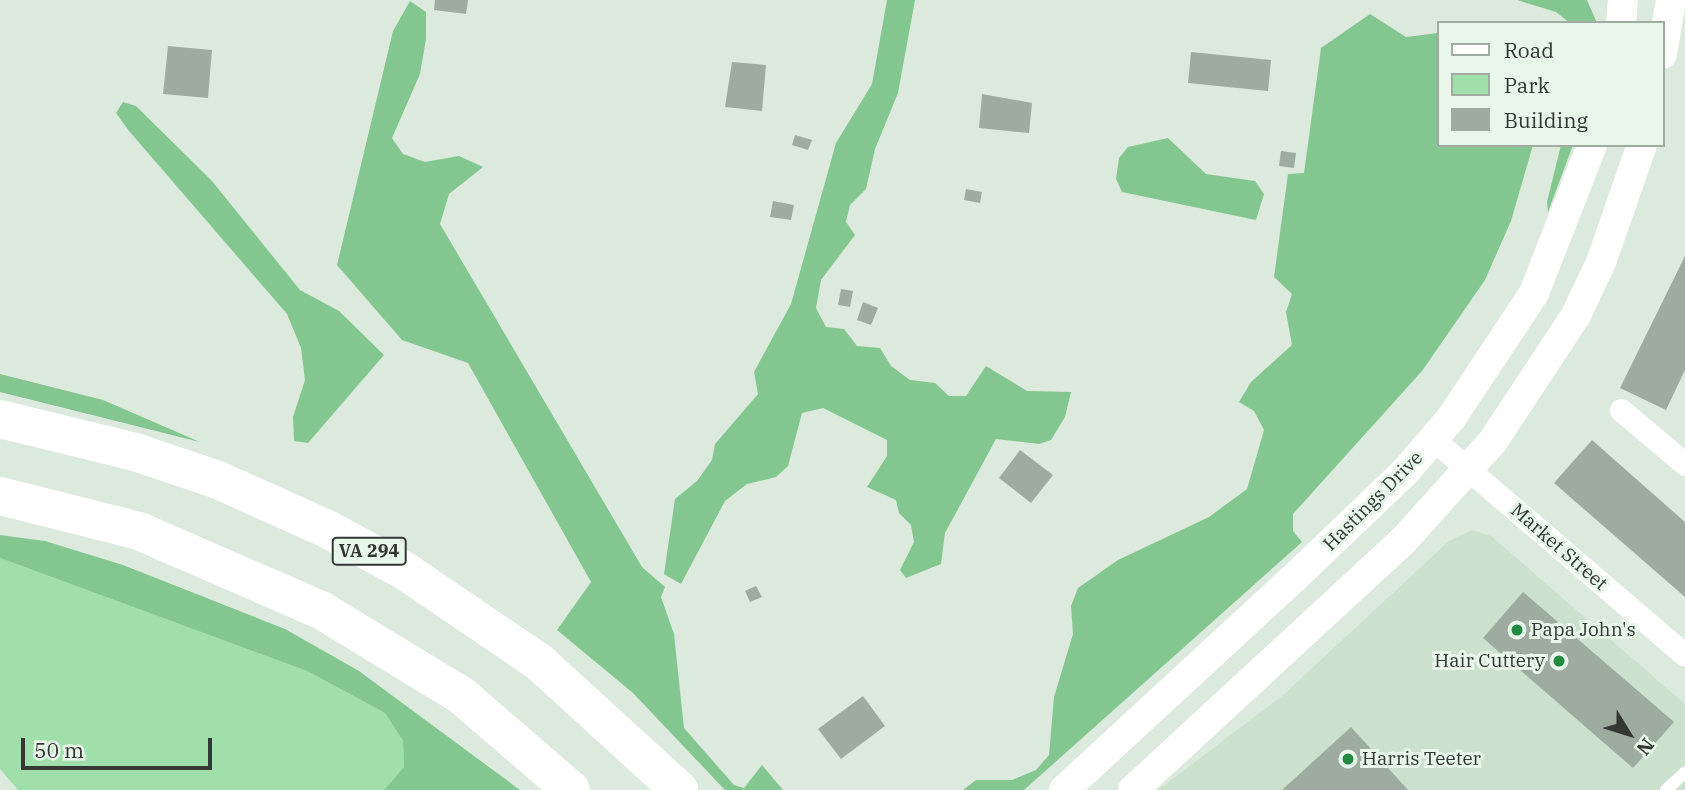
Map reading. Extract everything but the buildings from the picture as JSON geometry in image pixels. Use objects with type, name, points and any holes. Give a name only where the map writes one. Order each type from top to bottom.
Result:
[{"type":"highway","name":"VA 294","points":[[0,419],[135,452],[218,480],[329,530],[405,571],[519,648],[608,721],[679,790]]},
{"type":"highway","points":[[0,496],[139,531],[321,610],[461,695],[571,790]]},
{"type":"street","points":[[1620,21],[1623,0]]},
{"type":"street","points":[[1664,42],[1671,0]]},
{"type":"street","name":"Hastings Drive","points":[[1064,790],[1296,576],[1434,440],[1494,360],[1534,293],[1591,147]]},
{"type":"street","points":[[1133,790],[1403,541],[1469,470],[1537,380],[1576,315],[1610,239],[1641,147]]},
{"type":"street","points":[[1621,410],[1683,456]]},
{"type":"street","name":"Market Street","points":[[1434,440],[1685,655]]},
{"type":"lane","points":[[1666,790],[1685,772]]},
{"type":"shaded area","points":[[1472,530],[1491,536],[1685,704],[1685,790],[1158,790],[1282,696],[1449,541]]},
{"type":"green space","points":[[887,0],[915,0],[898,93],[875,149],[866,189],[850,205],[846,222],[855,235],[821,280],[816,308],[826,327],[844,329],[857,346],[880,348],[891,366],[910,380],[935,383],[949,396],[966,396],[986,366],[1027,391],[1071,392],[1065,417],[1051,440],[1039,444],[996,439],[945,533],[941,564],[906,578],[900,570],[914,542],[911,525],[899,513],[896,500],[867,487],[887,456],[887,440],[823,408],[802,413],[788,466],[776,477],[747,484],[725,501],[681,584],[664,574],[675,499],[697,481],[712,460],[715,444],[758,394],[754,372],[791,304],[836,143],[872,84]]},
{"type":"green space","points":[[1517,0],[1587,0],[1596,21],[1567,21],[1556,12]]},
{"type":"green space","points":[[410,1],[426,12],[426,39],[420,74],[392,138],[403,154],[425,162],[459,156],[483,167],[449,194],[440,224],[642,567],[665,587],[661,597],[674,634],[684,728],[734,785],[744,788],[762,765],[783,790],[725,790],[633,693],[557,630],[591,582],[468,363],[402,340],[337,265],[393,31]]},
{"type":"green space","points":[[1370,14],[1406,37],[1436,33],[1436,147],[1532,147],[1511,221],[1485,280],[1422,371],[1293,514],[1293,531],[1302,542],[1024,790],[963,790],[976,780],[1012,780],[1036,770],[1049,755],[1054,697],[1073,634],[1071,606],[1078,588],[1118,560],[1209,517],[1247,489],[1264,430],[1254,411],[1239,402],[1251,382],[1292,345],[1286,312],[1292,294],[1274,277],[1288,174],[1304,173],[1321,48]]},
{"type":"green space","points":[[123,102],[136,106],[212,181],[300,290],[339,311],[384,355],[308,443],[294,441],[293,417],[305,380],[301,348],[287,314],[129,131],[116,113]]},
{"type":"green space","points":[[1168,138],[1206,174],[1255,181],[1264,194],[1256,220],[1122,192],[1116,179],[1119,158],[1128,147]]},
{"type":"green space","points":[[1561,147],[1572,147],[1548,212],[1547,202]]},
{"type":"green space","points":[[0,374],[103,400],[200,442],[0,392]]},
{"type":"green space","points":[[0,535],[45,541],[123,565],[285,629],[359,671],[520,790],[384,790],[404,767],[403,741],[385,713],[307,671],[0,558]]},
{"type":"green space","points":[[0,558],[307,671],[385,713],[403,741],[404,767],[384,790],[18,790],[0,769]]},
{"type":"place","name":"Papa John's","points":[[1517,630]]},
{"type":"place","name":"Hair Cuttery","points":[[1559,661]]},
{"type":"place","name":"Harris Teeter","points":[[1348,759]]}]
